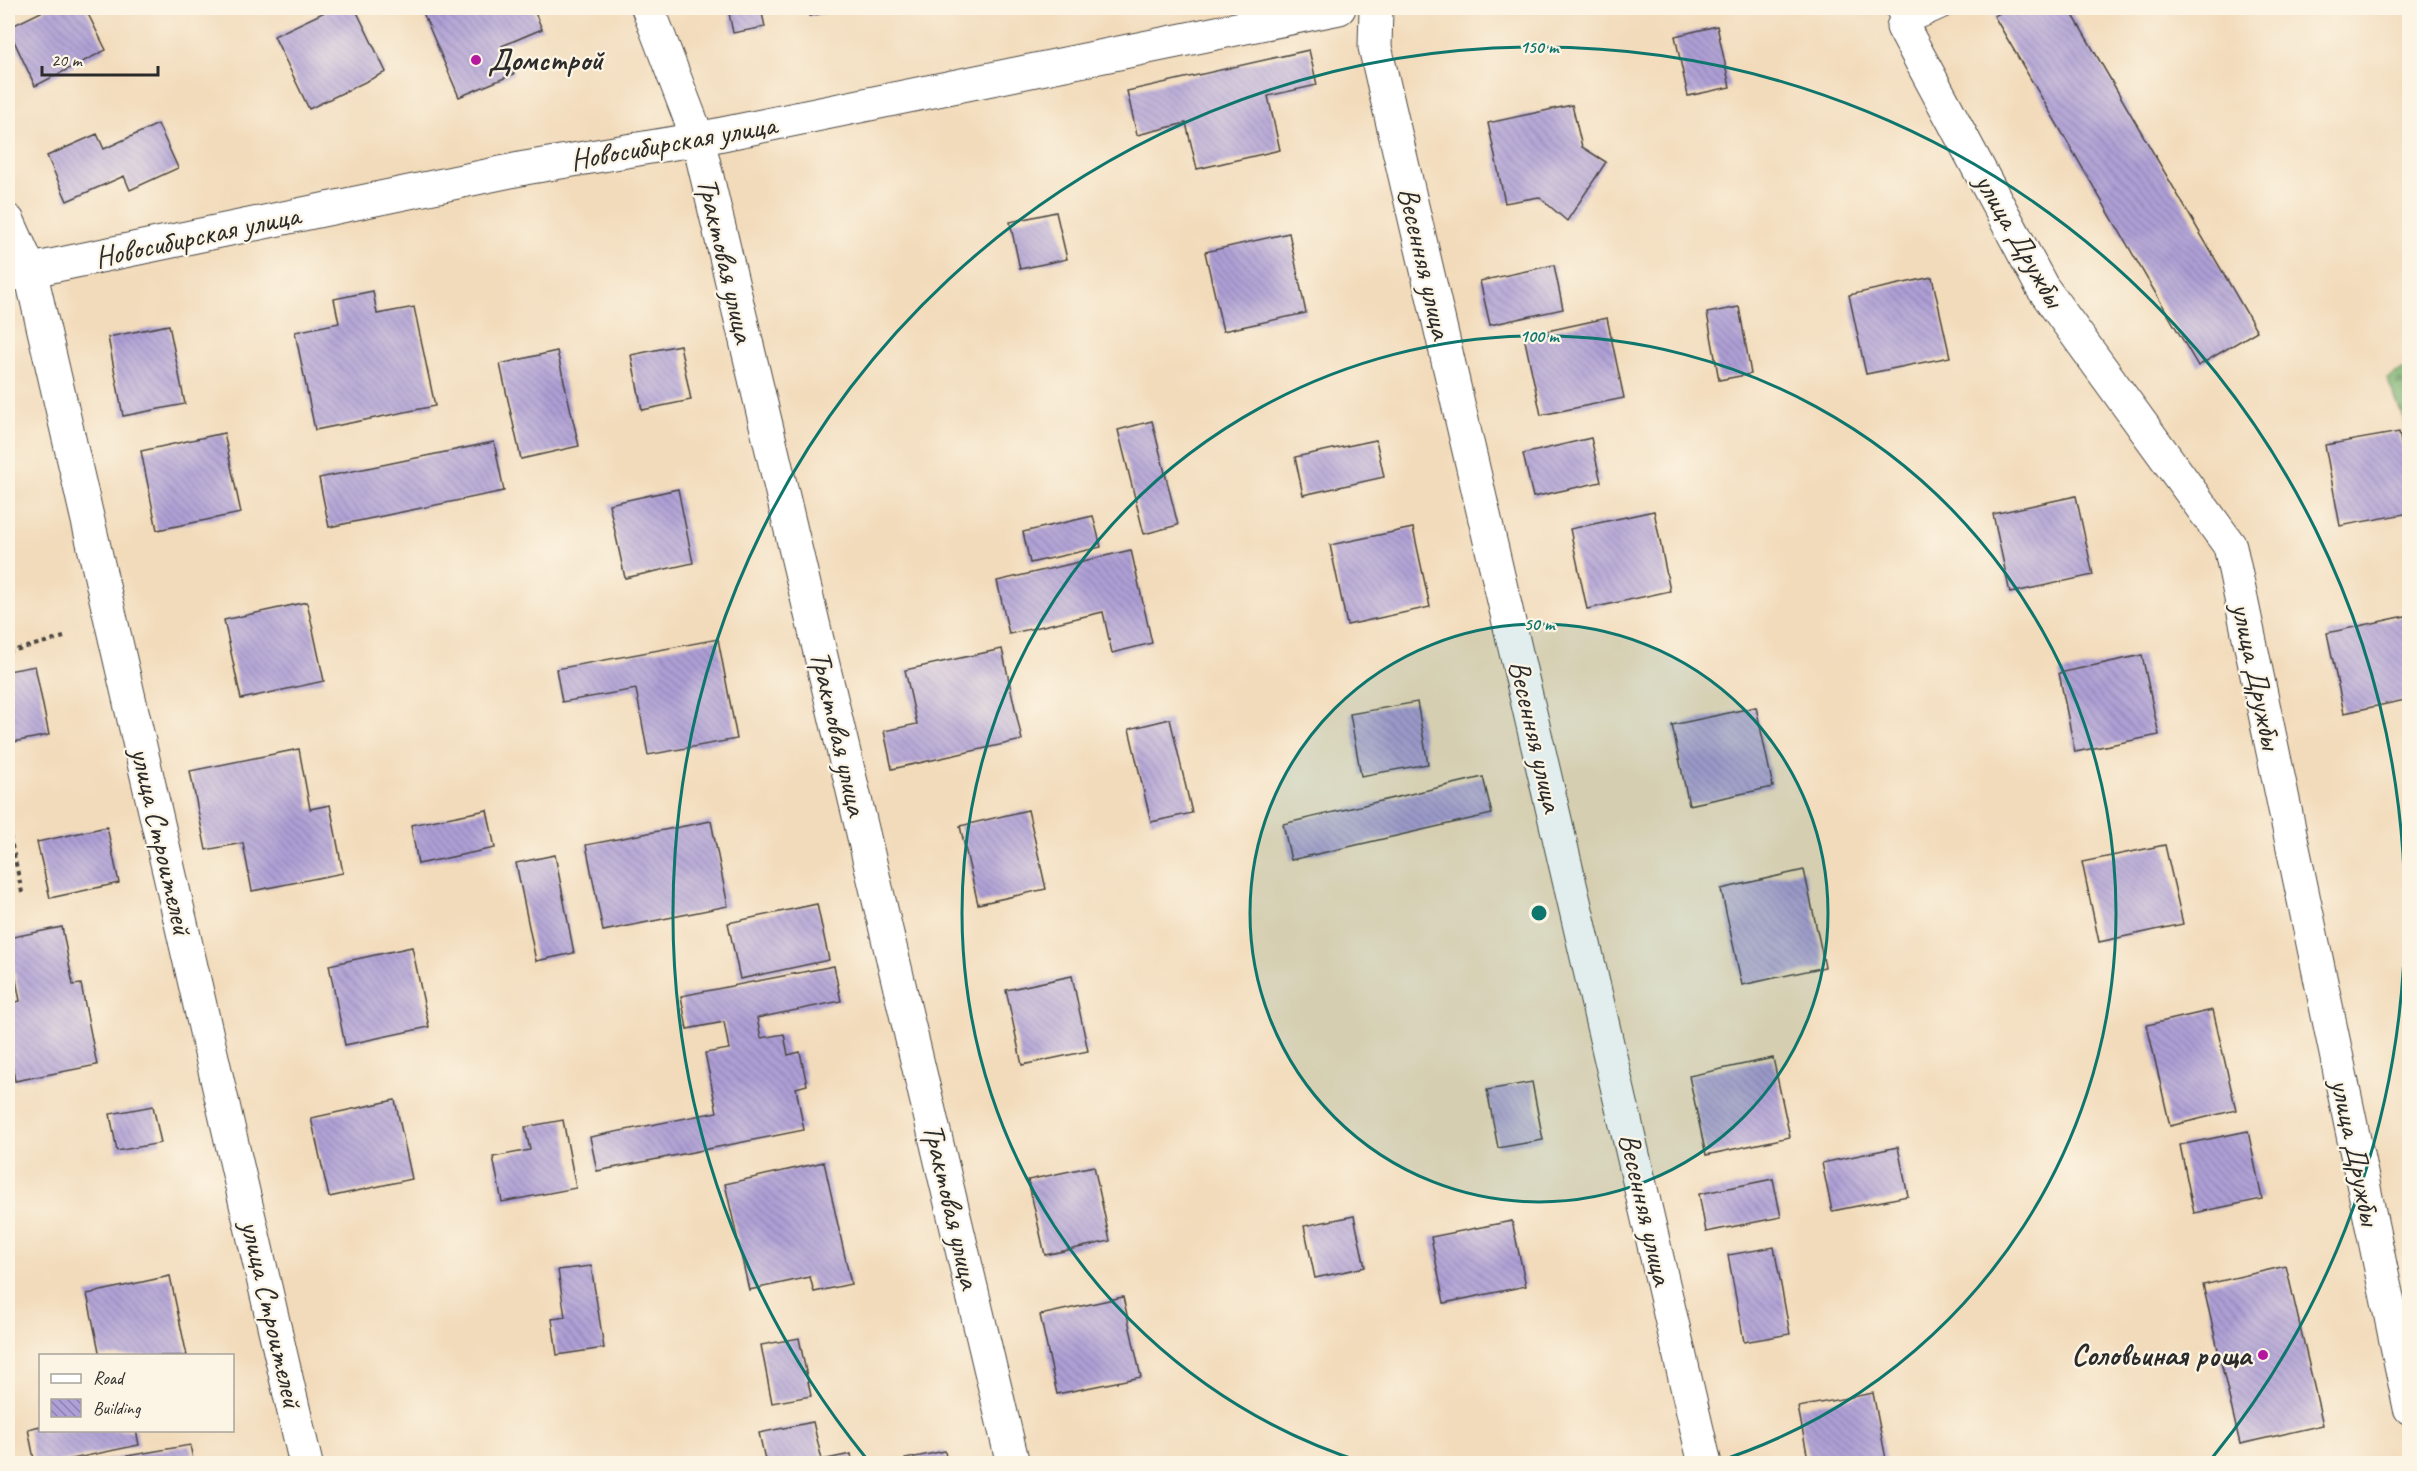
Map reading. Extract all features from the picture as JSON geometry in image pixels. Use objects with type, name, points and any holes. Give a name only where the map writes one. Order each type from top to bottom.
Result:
[{"type":"street","name":"Трактовая улица","points":[[648,8],[698,139],[1013,1464]]},
{"type":"street","name":"Новосибирская улица","points":[[19,272],[525,168],[698,139],[1339,8]]},
{"type":"street","name":"Весенняя улица","points":[[1376,8],[1375,47],[1705,1464]]},
{"type":"street","name":"улица Дружбы","points":[[1898,17],[2042,287],[2230,546],[2409,1408]]},
{"type":"street","name":"улица Строителей","points":[[8,221],[306,1464]]},
{"type":"lane","points":[[1898,17],[1946,8]]},
{"type":"path","points":[[8,652],[64,637]]},
{"type":"path","points":[[8,827],[23,897]]},
{"type":"green space","points":[[2409,366],[2409,432],[2387,378]]},
{"type":"building","points":[[49,8],[85,8],[106,50],[35,86],[8,28]]},
{"type":"building","points":[[333,8],[355,8],[386,72],[309,109],[274,36]]},
{"type":"building","name":"Домстрой","points":[[421,8],[533,8],[542,29],[502,46],[514,74],[459,97]]},
{"type":"building","points":[[728,8],[761,8],[765,27],[733,33]]},
{"type":"building","points":[[808,8],[844,8],[810,16]]},
{"type":"building","points":[[2009,8],[2069,8],[2257,331],[2198,366],[1994,16]]},
{"type":"building","points":[[1717,26],[1730,87],[1688,96],[1675,36]]},
{"type":"building","points":[[1309,50],[1317,85],[1268,96],[1280,150],[1197,169],[1186,123],[1137,135],[1127,91]]},
{"type":"building","points":[[1572,105],[1582,147],[1606,162],[1567,221],[1539,197],[1505,203],[1488,123]]},
{"type":"building","points":[[158,124],[178,168],[130,190],[124,176],[67,201],[47,156],[97,134],[104,149]]},
{"type":"building","points":[[1056,212],[1067,259],[1020,269],[1010,222]]},
{"type":"building","points":[[1289,233],[1306,313],[1223,331],[1205,252]]},
{"type":"building","points":[[1554,265],[1563,309],[1490,325],[1480,281]]},
{"type":"building","points":[[1932,277],[1950,357],[1866,374],[1849,295]]},
{"type":"building","points":[[373,291],[377,314],[414,307],[435,406],[315,430],[295,332],[339,323],[334,299]]},
{"type":"building","points":[[1739,307],[1751,374],[1719,380],[1707,313]]},
{"type":"building","points":[[1607,318],[1624,398],[1541,415],[1524,336]]},
{"type":"building","points":[[169,325],[185,404],[123,416],[108,337]]},
{"type":"building","points":[[680,345],[691,400],[642,410],[631,355]]},
{"type":"building","points":[[557,351],[579,446],[521,459],[500,364]]},
{"type":"building","points":[[1152,421],[1178,525],[1144,534],[1118,430]]},
{"type":"building","points":[[2399,432],[2410,486],[2410,513],[2340,526],[2325,445]]},
{"type":"building","points":[[224,433],[241,513],[157,530],[141,451]]},
{"type":"building","points":[[1591,438],[1601,482],[1533,497],[1523,454]]},
{"type":"building","points":[[1376,440],[1384,477],[1303,495],[1295,457]]},
{"type":"building","points":[[494,442],[504,491],[329,527],[319,478]]},
{"type":"building","points":[[678,489],[693,563],[625,578],[609,504]]},
{"type":"building","points":[[2076,496],[2093,575],[2010,593],[1993,514]]},
{"type":"building","points":[[1654,511],[1670,591],[1587,609],[1570,529]]},
{"type":"building","points":[[1093,516],[1101,547],[1030,563],[1023,532]]},
{"type":"building","points":[[1413,528],[1430,607],[1347,625],[1330,545]]},
{"type":"building","points":[[1131,550],[1152,643],[1112,653],[1103,612],[1009,634],[997,581]]},
{"type":"building","points":[[307,602],[324,681],[241,699],[224,620]]},
{"type":"building","points":[[2410,615],[2410,699],[2344,713],[2327,633]]},
{"type":"building","points":[[718,639],[737,739],[648,755],[636,689],[562,702],[556,669]]},
{"type":"building","points":[[1002,649],[1022,740],[892,769],[884,731],[917,724],[905,670]]},
{"type":"building","points":[[2142,655],[2159,735],[2075,752],[2059,673]]},
{"type":"building","points":[[35,666],[49,735],[8,743],[8,671]]},
{"type":"building","points":[[1417,702],[1428,764],[1361,776],[1350,714]]},
{"type":"building","points":[[1756,707],[1773,787],[1689,805],[1672,725]]},
{"type":"building","points":[[1170,719],[1192,813],[1151,822],[1129,729]]},
{"type":"building","points":[[299,749],[310,809],[330,805],[343,873],[252,891],[243,843],[206,850],[190,771]]},
{"type":"building","points":[[1483,777],[1492,814],[1291,860],[1283,824]]},
{"type":"building","points":[[487,810],[495,848],[418,864],[411,825]]},
{"type":"building","points":[[1028,810],[1046,889],[978,904],[960,826]]},
{"type":"building","points":[[711,821],[728,906],[603,931],[586,845]]},
{"type":"building","points":[[107,827],[119,883],[50,898],[37,842]]},
{"type":"building","points":[[2165,845],[2183,924],[2099,942],[2082,862]]},
{"type":"building","points":[[555,855],[574,953],[536,961],[516,863]]},
{"type":"building","points":[[1804,870],[1825,967],[1742,985],[1721,889]]},
{"type":"building","points":[[817,904],[829,960],[740,979],[728,923]]},
{"type":"building","points":[[62,927],[73,985],[81,984],[97,1065],[15,1081],[8,1044],[8,1004],[20,1001],[8,938]]},
{"type":"building","points":[[412,947],[429,1027],[345,1045],[329,965]]},
{"type":"building","points":[[834,966],[841,1001],[757,1018],[761,1038],[784,1034],[788,1055],[800,1052],[807,1085],[796,1088],[804,1130],[597,1171],[590,1137],[717,1112],[705,1053],[729,1049],[724,1022],[687,1029],[681,996]]},
{"type":"building","points":[[1072,976],[1088,1051],[1022,1065],[1006,990]]},
{"type":"building","points":[[2213,1010],[2236,1110],[2170,1126],[2147,1025]]},
{"type":"building","points":[[1773,1058],[1790,1137],[1706,1155],[1689,1076]]},
{"type":"building","points":[[1532,1082],[1543,1140],[1498,1148],[1487,1090]]},
{"type":"building","points":[[395,1100],[412,1179],[329,1197],[311,1118]]},
{"type":"building","points":[[153,1106],[161,1143],[117,1151],[110,1114]]},
{"type":"building","points":[[563,1120],[576,1188],[502,1202],[493,1157],[530,1150],[525,1127]]},
{"type":"building","points":[[2248,1131],[2262,1199],[2194,1213],[2180,1145]]},
{"type":"building","points":[[1898,1147],[1908,1196],[1832,1211],[1822,1163]]},
{"type":"building","points":[[824,1162],[851,1284],[814,1292],[810,1277],[749,1290],[725,1184]]},
{"type":"building","points":[[1094,1166],[1110,1241],[1045,1255],[1028,1180]]},
{"type":"building","points":[[1773,1179],[1781,1217],[1706,1232],[1699,1194]]},
{"type":"building","points":[[1354,1216],[1365,1267],[1315,1278],[1304,1226]]},
{"type":"building","points":[[1512,1221],[1526,1286],[1444,1303],[1431,1237]]},
{"type":"building","points":[[1774,1247],[1790,1334],[1744,1342],[1728,1255]]},
{"type":"building","points":[[591,1266],[604,1348],[557,1355],[552,1319],[565,1317],[558,1270]]},
{"type":"building","name":"Соловьиная роща","points":[[2286,1266],[2323,1425],[2240,1444],[2203,1285]]},
{"type":"building","points":[[170,1276],[187,1354],[100,1354],[87,1294]]},
{"type":"building","points":[[1123,1297],[1141,1377],[1057,1394],[1040,1315]]},
{"type":"building","points":[[799,1338],[811,1396],[772,1403],[761,1345]]},
{"type":"building","points":[[1873,1393],[1887,1464],[1809,1464],[1798,1407]]},
{"type":"building","points":[[813,1422],[822,1460],[851,1454],[853,1464],[766,1464],[759,1433]]},
{"type":"building","points":[[39,1426],[39,1432],[136,1432],[139,1445],[48,1464],[35,1464],[28,1429]]},
{"type":"building","points":[[190,1445],[194,1464],[93,1464],[93,1462]]},
{"type":"building","points":[[945,1451],[947,1464],[906,1464],[905,1459]]},
{"type":"place","name":"Домстрой","points":[[476,60]]},
{"type":"place","name":"Соловьиная роща","points":[[2263,1355]]}]
